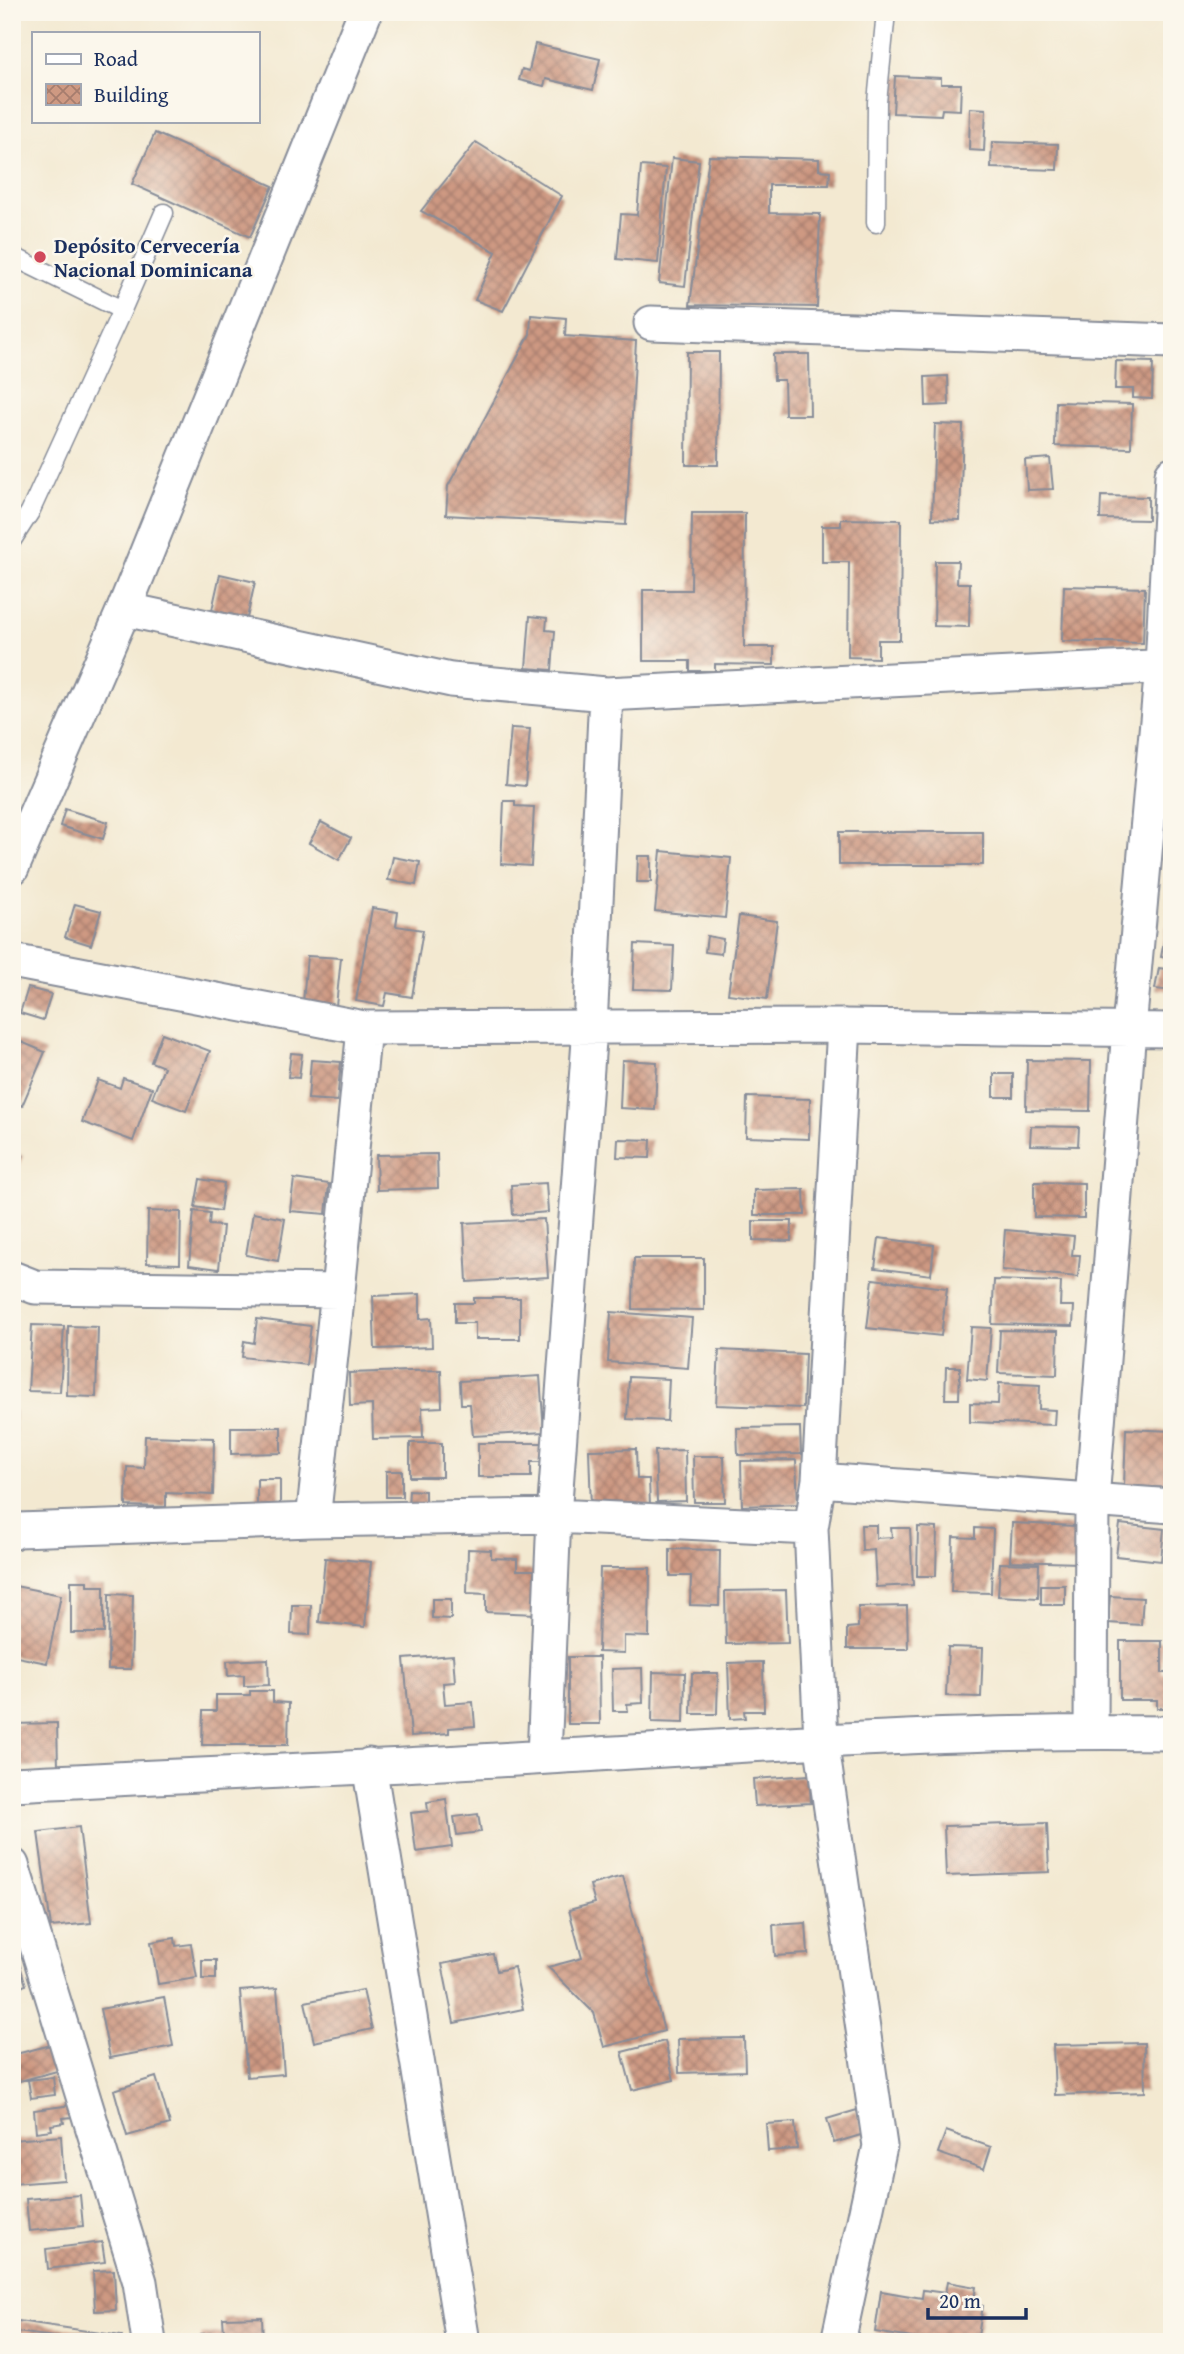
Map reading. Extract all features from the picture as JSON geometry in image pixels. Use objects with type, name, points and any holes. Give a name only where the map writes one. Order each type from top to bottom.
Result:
[{"type":"street","points":[[12,868],[124,609],[365,12]]},
{"type":"street","points":[[651,323],[1172,341]]},
{"type":"street","points":[[1091,1732],[1092,1500],[1129,1029],[1167,666],[1172,474]]},
{"type":"street","points":[[124,609],[451,680],[606,694],[1167,666]]},
{"type":"street","points":[[544,1757],[554,1516],[590,1027],[606,694]]},
{"type":"street","points":[[12,961],[364,1028],[844,1026],[1172,1030]]},
{"type":"street","points":[[838,2342],[880,2146],[821,1740],[811,1528],[819,1480],[844,1026]]},
{"type":"street","points":[[313,1520],[364,1028]]},
{"type":"street","points":[[12,1278],[35,1287],[338,1291]]},
{"type":"street","points":[[819,1480],[1172,1506]]},
{"type":"street","points":[[12,1533],[18,1530],[313,1520],[554,1516],[811,1528]]},
{"type":"street","points":[[12,1784],[821,1740],[1091,1732],[1172,1733]]},
{"type":"street","points":[[369,1766],[463,2342]]},
{"type":"street","points":[[12,1865],[140,2282],[149,2342]]},
{"type":"lane","points":[[876,223],[877,103],[886,12]]},
{"type":"lane","points":[[12,540],[30,512],[164,213]]},
{"type":"lane","points":[[12,256],[122,310]]},
{"type":"building","points":[[535,44],[600,59],[593,90],[546,79],[544,86],[519,80],[522,69],[529,71]]},
{"type":"building","points":[[895,76],[941,78],[941,84],[961,84],[960,110],[942,109],[941,115],[893,113]]},
{"type":"building","points":[[970,108],[986,109],[984,151],[969,150]]},
{"type":"building","points":[[155,133],[273,186],[250,237],[132,184]]},
{"type":"building","points":[[476,142],[562,196],[503,311],[475,300],[496,252],[421,211]]},
{"type":"building","points":[[992,142],[1058,144],[1057,170],[991,168]]},
{"type":"building","points":[[709,156],[819,159],[819,170],[830,171],[829,185],[769,185],[769,213],[820,214],[817,307],[690,305]]},
{"type":"building","points":[[672,158],[699,161],[685,286],[659,283]]},
{"type":"building","points":[[641,166],[666,168],[658,263],[617,259],[621,214],[637,215]]},
{"type":"building","points":[[531,315],[566,318],[565,336],[636,341],[626,525],[446,515],[448,486],[530,334]]},
{"type":"building","points":[[687,352],[719,352],[718,465],[686,465]]},
{"type":"building","points":[[773,354],[809,354],[810,415],[785,415],[784,380],[774,380]]},
{"type":"building","points":[[1116,361],[1153,362],[1152,399],[1133,398],[1133,389],[1115,389]]},
{"type":"building","points":[[948,376],[949,405],[926,406],[925,377]]},
{"type":"building","points":[[1056,402],[1132,404],[1131,448],[1055,446]]},
{"type":"building","points":[[935,424],[963,425],[960,520],[932,519]]},
{"type":"building","points":[[1050,458],[1053,489],[1027,490],[1025,460]]},
{"type":"building","points":[[1101,496],[1148,497],[1148,520],[1100,519]]},
{"type":"building","points":[[692,513],[745,513],[744,647],[774,647],[774,665],[715,664],[715,671],[690,671],[690,661],[643,661],[643,590],[691,590]]},
{"type":"building","points":[[841,519],[901,520],[900,640],[878,640],[878,658],[848,657],[849,562],[822,562],[822,526],[841,526]]},
{"type":"building","points":[[935,561],[958,561],[957,583],[970,583],[969,627],[934,626]]},
{"type":"building","points":[[220,574],[255,582],[247,618],[212,610]]},
{"type":"building","points":[[1064,586],[1145,588],[1143,643],[1062,641]]},
{"type":"building","points":[[530,616],[547,618],[546,630],[555,631],[552,670],[526,668]]},
{"type":"building","points":[[511,728],[530,729],[525,786],[506,784]]},
{"type":"building","points":[[504,801],[515,801],[515,806],[534,807],[531,866],[501,864]]},
{"type":"building","points":[[65,809],[108,822],[103,839],[60,826]]},
{"type":"building","points":[[321,822],[351,838],[339,860],[309,843]]},
{"type":"building","points":[[839,832],[983,832],[983,865],[839,865]]},
{"type":"building","points":[[661,851],[731,858],[725,918],[655,911]]},
{"type":"building","points":[[638,856],[651,856],[651,882],[637,882]]},
{"type":"building","points":[[393,857],[420,862],[416,885],[388,880]]},
{"type":"building","points":[[75,904],[101,911],[91,945],[65,937]]},
{"type":"building","points":[[372,908],[398,912],[396,926],[423,930],[412,997],[387,993],[384,1006],[356,1001]]},
{"type":"building","points":[[739,916],[777,921],[767,999],[728,994]]},
{"type":"building","points":[[1167,925],[1172,925],[1172,959],[1161,957]]},
{"type":"building","points":[[707,936],[723,939],[721,954],[705,952]]},
{"type":"building","points":[[635,944],[674,946],[672,990],[633,989]]},
{"type":"building","points":[[307,956],[341,958],[336,1006],[303,1003]]},
{"type":"building","points":[[1159,968],[1172,970],[1172,991],[1155,989]]},
{"type":"building","points":[[28,988],[51,994],[43,1020],[20,1013]]},
{"type":"building","points":[[162,1033],[210,1051],[186,1111],[152,1098],[164,1067],[151,1062]]},
{"type":"building","points":[[12,1038],[45,1052],[22,1106],[12,1102]]},
{"type":"building","points":[[291,1053],[302,1054],[299,1078],[288,1077]]},
{"type":"building","points":[[311,1060],[341,1062],[337,1101],[308,1099]]},
{"type":"building","points":[[622,1060],[657,1062],[655,1110],[620,1108]]},
{"type":"building","points":[[1027,1060],[1091,1061],[1090,1111],[1026,1110]]},
{"type":"building","points":[[994,1074],[1013,1074],[1013,1097],[994,1097]]},
{"type":"building","points":[[123,1078],[152,1088],[133,1141],[82,1122],[98,1080],[120,1088]]},
{"type":"building","points":[[747,1097],[810,1099],[809,1139],[746,1137]]},
{"type":"building","points":[[1031,1126],[1079,1127],[1078,1146],[1030,1145]]},
{"type":"building","points":[[618,1139],[651,1140],[650,1158],[617,1157]]},
{"type":"building","points":[[12,1151],[23,1156],[12,1181]]},
{"type":"building","points":[[437,1154],[438,1188],[377,1190],[376,1155]]},
{"type":"building","points":[[200,1179],[224,1183],[220,1211],[195,1207]]},
{"type":"building","points":[[294,1179],[329,1184],[326,1214],[290,1211]]},
{"type":"building","points":[[1034,1182],[1084,1183],[1084,1218],[1034,1217]]},
{"type":"building","points":[[546,1183],[548,1212],[513,1215],[511,1185]]},
{"type":"building","points":[[804,1189],[805,1215],[754,1215],[754,1190]]},
{"type":"building","points":[[148,1211],[181,1212],[180,1264],[147,1263]]},
{"type":"building","points":[[194,1211],[210,1213],[209,1225],[223,1226],[219,1269],[189,1265]]},
{"type":"building","points":[[253,1213],[285,1219],[278,1261],[246,1255]]},
{"type":"building","points":[[544,1219],[548,1277],[467,1282],[464,1223]]},
{"type":"building","points":[[753,1221],[792,1221],[791,1241],[753,1240]]},
{"type":"building","points":[[1005,1230],[1074,1236],[1072,1255],[1080,1255],[1078,1277],[1002,1270]]},
{"type":"building","points":[[879,1238],[934,1245],[931,1275],[875,1268]]},
{"type":"building","points":[[634,1258],[704,1258],[704,1310],[633,1309]]},
{"type":"building","points":[[873,1279],[947,1288],[941,1336],[867,1328]]},
{"type":"building","points":[[994,1280],[1061,1282],[1060,1306],[1074,1306],[1073,1326],[992,1324]]},
{"type":"building","points":[[420,1294],[420,1319],[431,1318],[432,1347],[375,1349],[373,1296]]},
{"type":"building","points":[[474,1298],[520,1298],[520,1339],[475,1339],[475,1323],[455,1323],[455,1303],[474,1303]]},
{"type":"building","points":[[611,1312],[692,1318],[688,1368],[608,1362]]},
{"type":"building","points":[[257,1319],[311,1326],[306,1365],[242,1357],[244,1341],[254,1343]]},
{"type":"building","points":[[32,1325],[64,1326],[60,1392],[28,1391]]},
{"type":"building","points":[[68,1326],[98,1327],[96,1397],[67,1396]]},
{"type":"building","points":[[971,1327],[991,1328],[987,1381],[967,1379]]},
{"type":"building","points":[[1000,1330],[1058,1331],[1057,1375],[998,1373]]},
{"type":"building","points":[[719,1350],[805,1354],[803,1408],[716,1405]]},
{"type":"building","points":[[946,1367],[960,1367],[959,1399],[945,1399]]},
{"type":"building","points":[[441,1370],[442,1407],[422,1408],[423,1438],[373,1439],[372,1405],[350,1406],[349,1373]]},
{"type":"building","points":[[540,1376],[544,1432],[473,1436],[470,1404],[461,1404],[460,1381]]},
{"type":"building","points":[[629,1377],[669,1379],[667,1421],[627,1419]]},
{"type":"building","points":[[999,1383],[1040,1385],[1039,1409],[1055,1410],[1054,1425],[970,1422],[970,1403],[998,1404]]},
{"type":"building","points":[[12,1410],[15,1410],[16,1462],[12,1462]]},
{"type":"building","points":[[231,1427],[281,1427],[281,1453],[231,1454]]},
{"type":"building","points":[[800,1427],[801,1454],[738,1455],[737,1428]]},
{"type":"building","points":[[1126,1429],[1172,1431],[1172,1488],[1124,1486]]},
{"type":"building","points":[[145,1436],[214,1438],[213,1495],[166,1493],[166,1507],[126,1506],[127,1467],[144,1468]]},
{"type":"building","points":[[410,1443],[442,1443],[442,1477],[410,1477]]},
{"type":"building","points":[[478,1443],[545,1443],[545,1462],[531,1462],[531,1477],[478,1477]]},
{"type":"building","points":[[636,1449],[637,1479],[649,1479],[650,1506],[591,1507],[589,1450]]},
{"type":"building","points":[[685,1450],[686,1501],[657,1502],[655,1451]]},
{"type":"building","points":[[693,1456],[724,1456],[725,1502],[694,1502]]},
{"type":"building","points":[[796,1460],[798,1504],[742,1506],[741,1461]]},
{"type":"building","points":[[386,1471],[402,1471],[402,1497],[386,1497]]},
{"type":"building","points":[[257,1479],[280,1479],[280,1508],[257,1508]]},
{"type":"building","points":[[409,1490],[425,1491],[425,1510],[408,1509]]},
{"type":"building","points":[[1012,1523],[1076,1526],[1075,1548],[1081,1548],[1080,1563],[1010,1561]]},
{"type":"building","points":[[1120,1524],[1164,1529],[1161,1561],[1116,1556]]},
{"type":"building","points":[[861,1525],[876,1525],[876,1538],[892,1537],[891,1528],[910,1528],[913,1585],[876,1587],[874,1550],[862,1551]]},
{"type":"building","points":[[918,1527],[937,1528],[936,1576],[917,1576]]},
{"type":"building","points":[[975,1528],[993,1529],[991,1593],[951,1592],[953,1537],[975,1538]]},
{"type":"building","points":[[468,1549],[491,1550],[491,1558],[517,1559],[517,1570],[538,1570],[537,1614],[486,1612],[486,1594],[467,1593]]},
{"type":"building","points":[[670,1549],[720,1550],[719,1606],[690,1605],[691,1576],[670,1576]]},
{"type":"building","points":[[325,1558],[371,1562],[365,1627],[319,1622]]},
{"type":"building","points":[[1000,1563],[1039,1564],[1038,1598],[998,1596]]},
{"type":"building","points":[[600,1568],[650,1568],[649,1637],[624,1636],[624,1653],[598,1652]]},
{"type":"building","points":[[71,1581],[87,1581],[87,1586],[104,1586],[104,1633],[71,1633]]},
{"type":"building","points":[[1041,1585],[1065,1585],[1065,1605],[1041,1605]]},
{"type":"building","points":[[15,1586],[61,1595],[47,1663],[12,1656],[12,1601]]},
{"type":"building","points":[[786,1590],[788,1643],[726,1644],[725,1591]]},
{"type":"building","points":[[109,1594],[133,1595],[131,1669],[108,1669]]},
{"type":"building","points":[[1110,1596],[1143,1598],[1141,1625],[1108,1623]]},
{"type":"building","points":[[432,1599],[451,1599],[451,1619],[432,1618]]},
{"type":"building","points":[[292,1605],[311,1605],[310,1635],[291,1634]]},
{"type":"building","points":[[907,1606],[908,1649],[847,1649],[847,1628],[858,1627],[858,1607]]},
{"type":"building","points":[[1120,1641],[1162,1641],[1162,1673],[1172,1673],[1172,1708],[1157,1708],[1157,1700],[1120,1700]]},
{"type":"building","points":[[948,1647],[983,1648],[981,1697],[946,1696]]},
{"type":"building","points":[[453,1655],[455,1682],[443,1683],[445,1704],[473,1702],[475,1726],[449,1728],[449,1733],[411,1736],[404,1659]]},
{"type":"building","points":[[568,1657],[599,1657],[600,1724],[568,1724]]},
{"type":"building","points":[[268,1659],[269,1685],[244,1686],[244,1675],[228,1676],[227,1661]]},
{"type":"building","points":[[763,1662],[764,1711],[744,1711],[745,1718],[730,1719],[728,1663]]},
{"type":"building","points":[[642,1668],[643,1703],[627,1704],[628,1711],[613,1711],[612,1669]]},
{"type":"building","points":[[653,1672],[685,1673],[684,1723],[652,1722]]},
{"type":"building","points":[[692,1673],[718,1673],[717,1714],[691,1714]]},
{"type":"building","points":[[250,1691],[273,1691],[273,1702],[289,1703],[288,1745],[202,1745],[203,1711],[216,1711],[216,1695],[250,1695]]},
{"type":"building","points":[[57,1723],[58,1767],[12,1767],[12,1724]]},
{"type":"building","points":[[809,1775],[811,1803],[755,1806],[753,1779]]},
{"type":"building","points":[[446,1799],[452,1847],[416,1852],[411,1813],[428,1811],[427,1802]]},
{"type":"building","points":[[478,1814],[481,1832],[457,1835],[454,1817]]},
{"type":"building","points":[[1047,1823],[1049,1872],[946,1876],[944,1826]]},
{"type":"building","points":[[79,1827],[91,1923],[51,1927],[38,1832]]},
{"type":"building","points":[[623,1876],[664,2031],[604,2047],[594,2013],[548,1967],[582,1958],[569,1910],[595,1903],[590,1885]]},
{"type":"building","points":[[806,1923],[808,1954],[775,1956],[773,1925]]},
{"type":"building","points":[[175,1938],[176,1946],[191,1944],[197,1978],[158,1984],[151,1942]]},
{"type":"building","points":[[14,1947],[26,1985],[12,1990],[12,1948]]},
{"type":"building","points":[[493,1954],[497,1971],[514,1967],[523,2009],[454,2023],[442,1964]]},
{"type":"building","points":[[202,1960],[216,1960],[216,1979],[202,1979]]},
{"type":"building","points":[[277,1988],[284,2074],[247,2077],[240,1991]]},
{"type":"building","points":[[363,1990],[372,2029],[314,2042],[305,2002]]},
{"type":"building","points":[[164,1997],[173,2046],[110,2058],[100,2009]]},
{"type":"building","points":[[744,2038],[745,2071],[679,2073],[678,2039]]},
{"type":"building","points":[[665,2041],[674,2080],[632,2090],[622,2052]]},
{"type":"building","points":[[1144,2043],[1145,2092],[1055,2095],[1053,2045]]},
{"type":"building","points":[[51,2045],[57,2071],[12,2083],[12,2055]]},
{"type":"building","points":[[53,2077],[55,2095],[31,2098],[28,2080]]},
{"type":"building","points":[[156,2077],[170,2124],[127,2136],[114,2090]]},
{"type":"building","points":[[72,2105],[73,2117],[63,2118],[64,2123],[51,2125],[52,2130],[36,2132],[34,2110]]},
{"type":"building","points":[[857,2110],[864,2134],[834,2143],[827,2119]]},
{"type":"building","points":[[795,2122],[797,2149],[768,2151],[766,2124]]},
{"type":"building","points":[[946,2131],[991,2147],[984,2169],[938,2153]]},
{"type":"building","points":[[61,2136],[64,2180],[12,2184],[12,2140]]},
{"type":"building","points":[[80,2195],[83,2226],[29,2231],[26,2199]]},
{"type":"building","points":[[102,2242],[105,2262],[48,2269],[46,2249]]},
{"type":"building","points":[[114,2270],[116,2310],[95,2311],[93,2271]]},
{"type":"building","points":[[947,2282],[976,2287],[973,2305],[983,2306],[977,2342],[936,2342],[875,2332],[881,2291],[922,2298],[923,2290],[945,2293]]},
{"type":"building","points":[[262,2317],[263,2342],[202,2342],[201,2334],[224,2333],[223,2318]]},
{"type":"building","points":[[18,2321],[122,2336],[122,2342],[92,2342],[16,2332]]},
{"type":"building","points":[[1151,2335],[1172,2339],[1172,2342],[1150,2342]]},
{"type":"place","name":"Depósito Cervecería Nacional Dominicana","points":[[40,257]]}]
